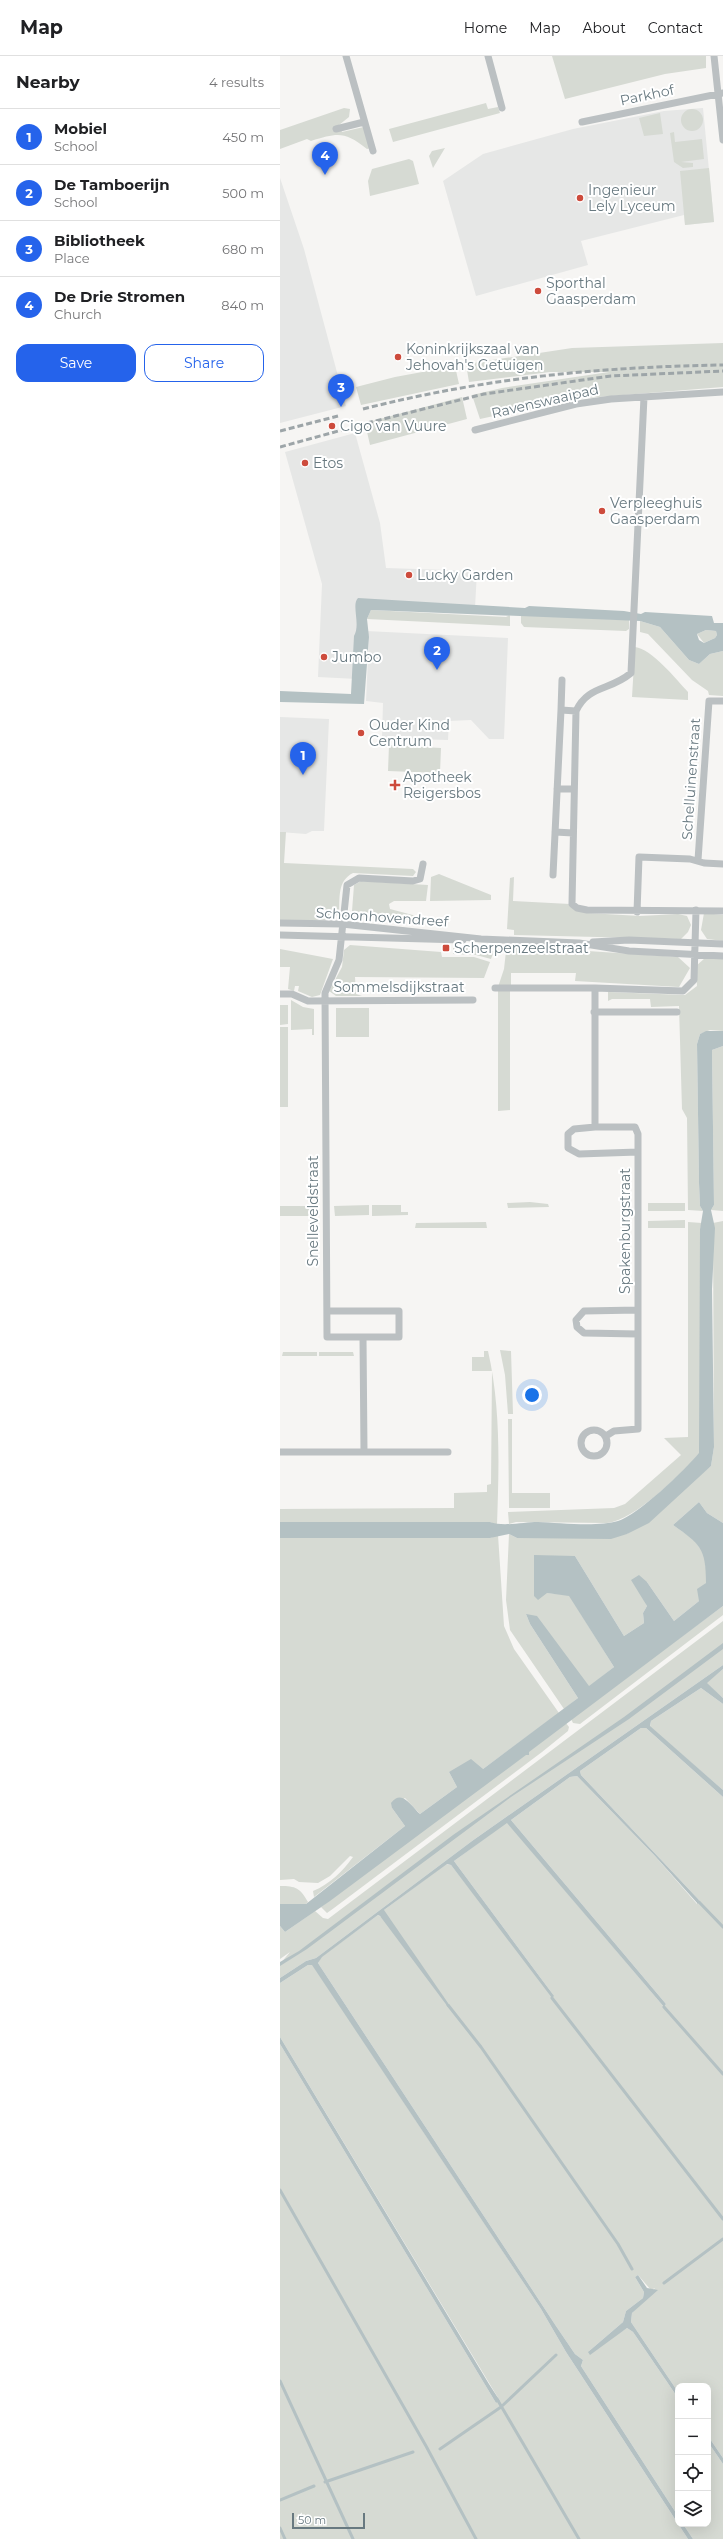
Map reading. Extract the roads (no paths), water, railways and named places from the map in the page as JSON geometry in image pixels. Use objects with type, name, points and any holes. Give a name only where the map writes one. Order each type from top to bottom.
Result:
[{"type":"street","points":[[346,56],[373,151]]},
{"type":"street","points":[[488,56],[502,108]]},
{"type":"street","points":[[714,56],[720,94],[723,140]]},
{"type":"street","name":"Parkhof","points":[[582,122],[720,94]]},
{"type":"street","points":[[336,129],[364,122]]},
{"type":"street","name":"Ravenswaaipad","points":[[475,430],[576,404],[644,397],[723,392]]},
{"type":"street","points":[[644,397],[631,673],[620,682],[588,694],[581,699],[576,711],[572,904],[577,908],[587,910],[637,912],[696,910],[723,911]]},
{"type":"street","points":[[553,875],[562,680]]},
{"type":"street","name":"Schelluinenstraat","points":[[698,860],[709,701],[723,702]]},
{"type":"street","points":[[561,710],[576,711]]},
{"type":"street","points":[[557,789],[574,789]]},
{"type":"street","points":[[555,832],[573,833]]},
{"type":"street","points":[[637,912],[639,857],[698,860],[704,863],[723,864]]},
{"type":"street","name":"Snelleveldstraat","points":[[363,1337],[327,1337],[326,988],[338,965],[346,888],[349,882],[359,878],[420,879],[423,864]]},
{"type":"street","points":[[495,988],[595,988],[683,991],[694,980],[696,910]]},
{"type":"street","name":"Schoonhovendreef","points":[[280,923],[342,924],[482,938],[579,943],[629,951],[723,956]]},
{"type":"street","name":"Schoonhovendreef","points":[[280,935],[446,941],[482,938]]},
{"type":"street","name":"Schoonhovendreef","points":[[579,943],[629,940],[723,944]]},
{"type":"street","points":[[595,988],[595,1127]]},
{"type":"street","name":"Sommelsdijkstraat","points":[[280,994],[292,994],[308,1000],[325,1001],[473,1000]]},
{"type":"street","points":[[594,1012],[677,1012]]},
{"type":"street","name":"Spakenburgstraat","points":[[606,1436],[614,1431],[638,1429],[638,1152],[638,1134],[635,1127],[595,1127],[574,1129],[568,1134],[568,1148],[579,1154],[638,1152]]},
{"type":"street","name":"Spakenburgstraat","points":[[638,1310],[584,1311],[576,1320],[577,1327],[584,1333],[638,1334]]},
{"type":"street","points":[[327,1312],[399,1311],[399,1336],[363,1337],[364,1452]]},
{"type":"street","points":[[280,1452],[448,1452]]},
{"type":"waterway","points":[[699,1902],[723,1927]]},
{"type":"waterway","points":[[552,1998],[723,2219]]},
{"type":"waterway","points":[[448,2005],[481,2047],[618,2244],[632,2269]]},
{"type":"waterway","points":[[664,2007],[723,2074]]},
{"type":"waterway","points":[[280,2190],[426,2446],[476,2539]]},
{"type":"waterway","points":[[664,2283],[723,2239]]},
{"type":"waterway","points":[[440,2449],[501,2407],[556,2355]]},
{"type":"waterway","points":[[280,2381],[353,2539]]},
{"type":"waterway","points":[[497,2399],[579,2539]]},
{"type":"waterway","points":[[325,2482],[413,2452]]},
{"type":"waterway","points":[[280,2500],[314,2486]]},
{"type":"waterway","points":[[280,2528],[285,2539]]},
{"type":"railway","points":[[363,409],[453,389],[542,376],[631,368],[723,365]]},
{"type":"railway","points":[[367,423],[484,394],[611,376],[723,371]]},
{"type":"railway","points":[[280,431],[338,416]]},
{"type":"railway","points":[[280,447],[342,430]]},
{"type":"place","name":"De Drie Stromen","points":[[325,175]]},
{"type":"place","name":"Ingenieur Lely Lyceum","points":[[580,198]]},
{"type":"place","name":"Sporthal Gaasperdam","points":[[538,291]]},
{"type":"place","name":"Koninkrijkszaal van Jehovah's Getuigen","points":[[398,357]]},
{"type":"place","name":"Bibliotheek","points":[[341,407]]},
{"type":"place","name":"Cigo van Vuure","points":[[332,426]]},
{"type":"place","name":"Etos","points":[[305,463]]},
{"type":"place","name":"Verpleeghuis Gaasperdam","points":[[602,511]]},
{"type":"place","name":"Lucky Garden","points":[[409,575]]},
{"type":"place","name":"Jumbo","points":[[324,657]]},
{"type":"place","name":"De Tamboerijn","points":[[437,670]]},
{"type":"place","name":"Ouder Kind Centrum","points":[[361,733]]},
{"type":"place","name":"Mobiel","points":[[303,775]]},
{"type":"place","name":"Apotheek Reigersbos","points":[[395,785]]},
{"type":"place","name":"Scherpenzeelstraat","points":[[446,948]]}]
